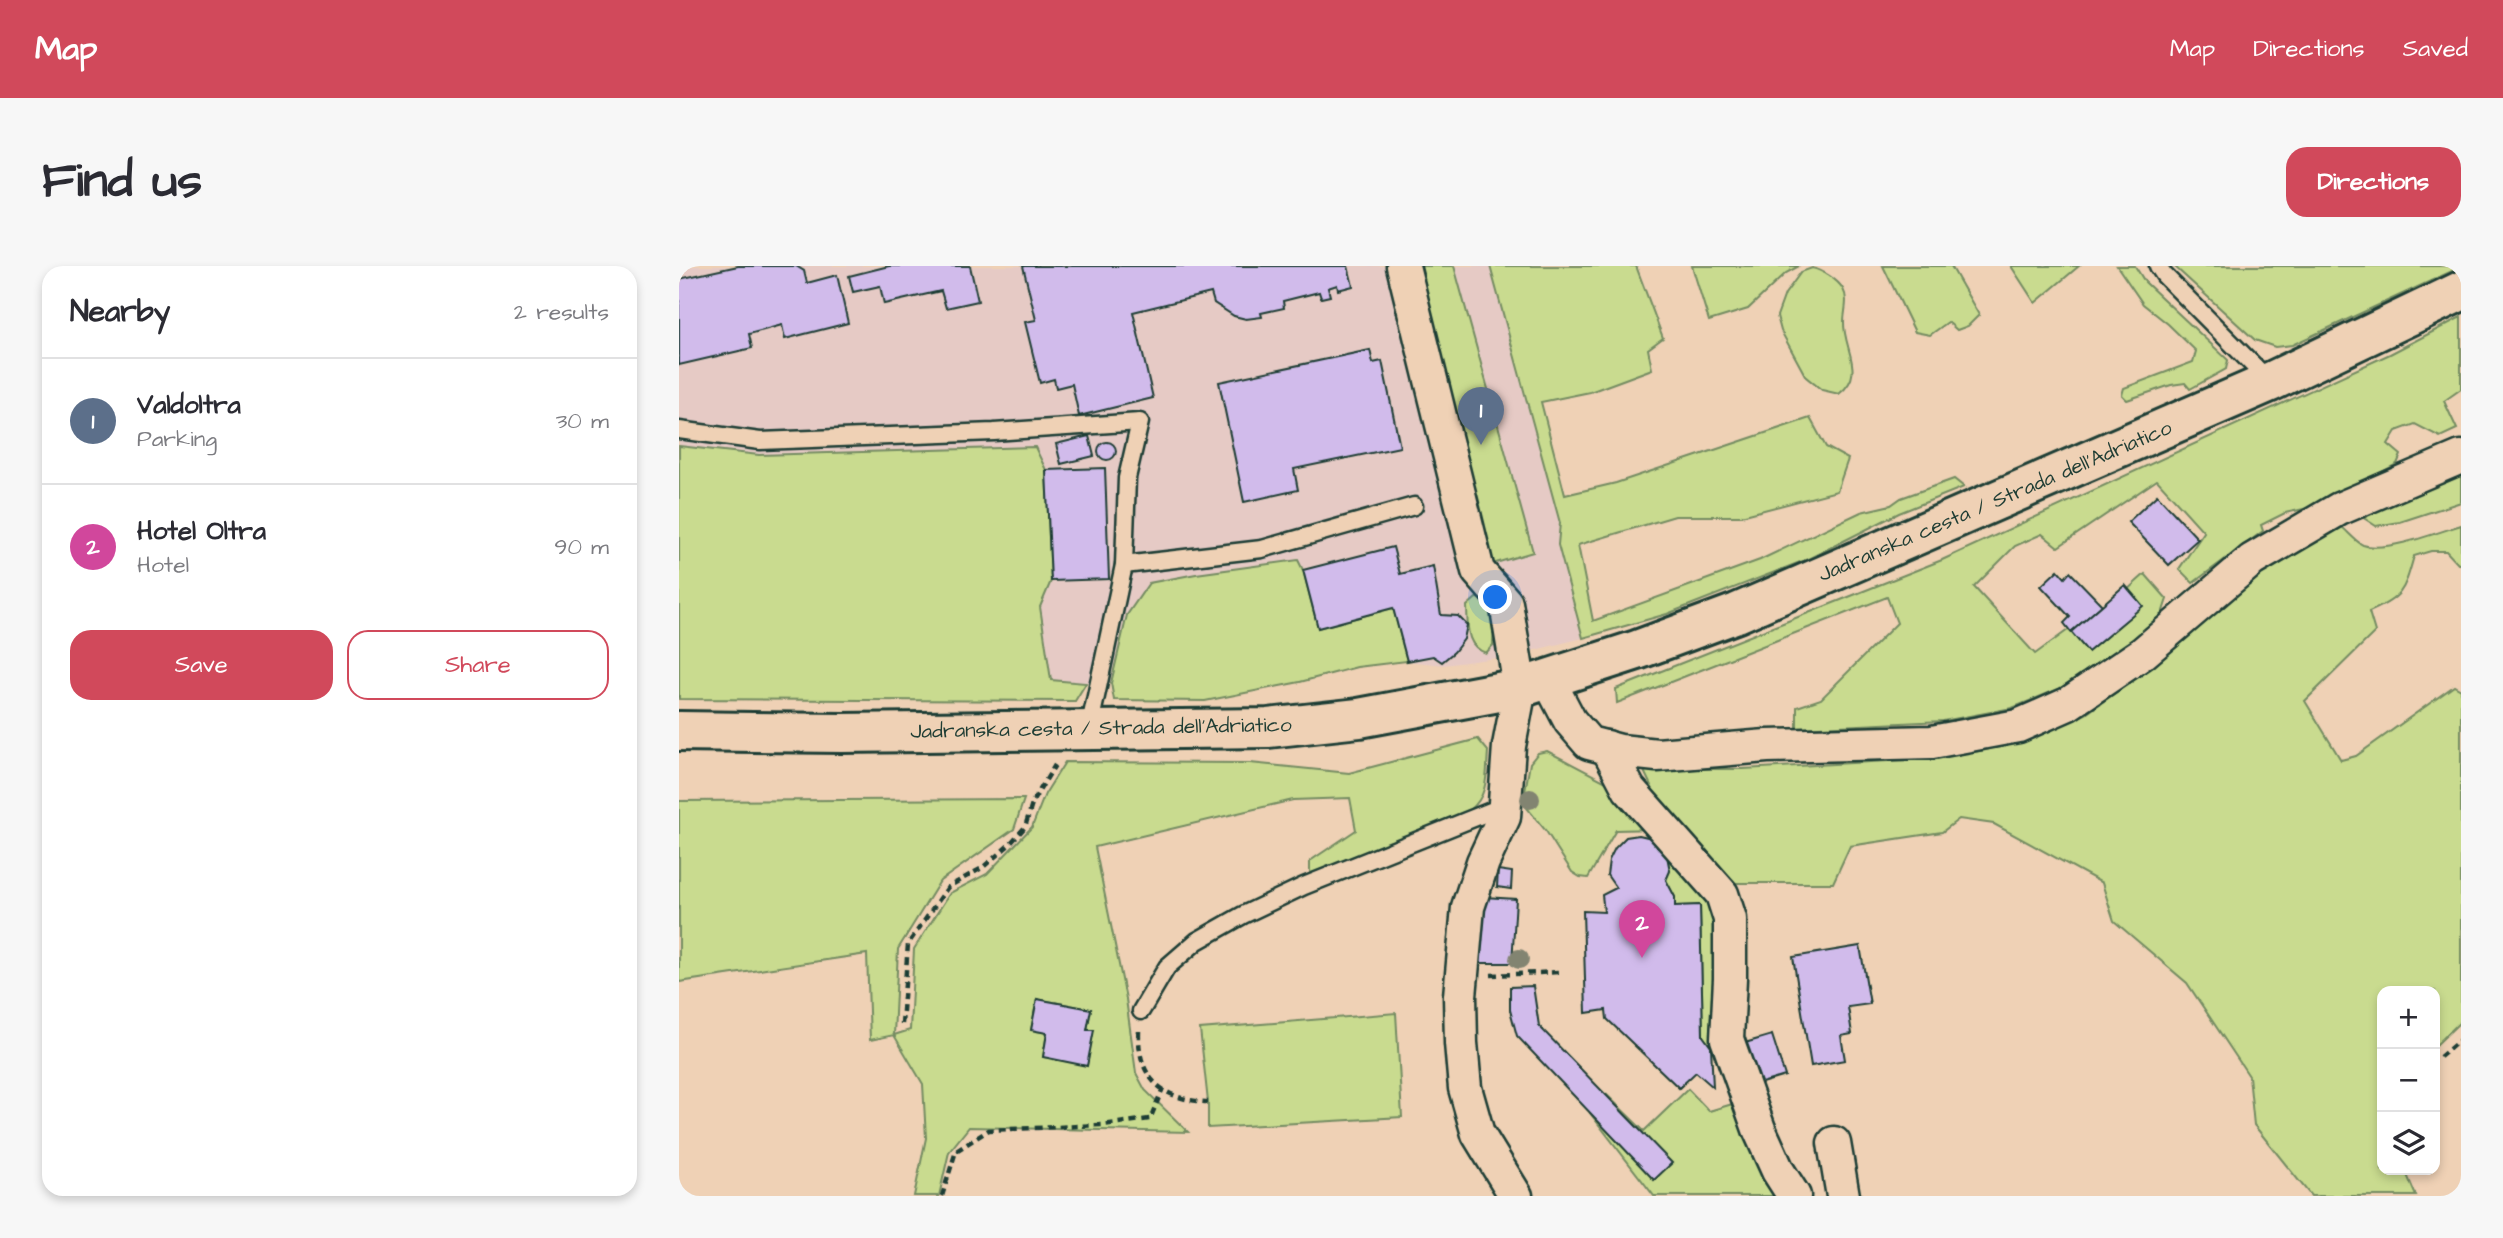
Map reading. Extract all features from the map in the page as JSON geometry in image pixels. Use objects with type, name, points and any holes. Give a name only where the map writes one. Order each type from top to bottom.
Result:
[{"type":"main road","name":"Jadranska cesta / Strada dell'Adriatico","points":[[679,731],[842,733],[1268,728],[1359,718],[1534,683],[1637,650],[1737,613],[2270,382],[2461,291]]},
{"type":"street","points":[[1403,266],[1478,571],[1506,603],[1534,683],[1589,743],[1607,747],[1657,755],[1766,746],[1932,741],[2018,726],[2068,704],[2143,653],[2252,560],[2339,509],[2461,457]]},
{"type":"street","points":[[1516,1196],[1478,1134],[1465,1088],[1460,996],[1468,907],[1483,862],[1504,817],[1507,759],[1534,683]]},
{"type":"street","points":[[1607,747],[1629,789],[1722,894],[1730,919],[1727,1040],[1759,1129],[1778,1171],[1794,1196]]},
{"type":"street","points":[[1834,1143],[1843,1196]]},
{"type":"lane","points":[[2158,266],[2270,382]]},
{"type":"lane","points":[[679,430],[760,441],[994,432],[1140,422],[1127,478],[1124,565],[1079,729]]},
{"type":"lane","points":[[1124,565],[1262,549],[1414,506]]},
{"type":"lane","points":[[1141,1011],[1167,967],[1196,941],[1304,886],[1491,811],[1505,809]]},
{"type":"path","points":[[902,1024],[908,944],[948,887],[982,868],[1025,827],[1033,802],[1079,729]]},
{"type":"path","points":[[1511,974],[1560,972]]},
{"type":"path","points":[[1141,1011],[1139,1036],[1142,1066],[1151,1080],[1176,1097],[1208,1102]]},
{"type":"path","points":[[2440,1057],[2461,1039]]},
{"type":"path","points":[[943,1196],[956,1151],[989,1129],[1102,1125],[1150,1119],[1163,1088]]},
{"type":"shaded area","points":[[679,266],[1490,266],[1560,523],[1558,545],[1583,638],[1511,656],[1444,665],[1309,651],[1186,679],[1099,684],[974,674],[679,675]]},
{"type":"green space","points":[[1412,266],[1454,266],[1533,552],[1489,565]]},
{"type":"green space","points":[[1490,266],[1636,266],[1663,338],[1648,349],[1652,369],[1590,392],[1541,402],[1565,495],[1616,483],[1810,418],[1826,447],[1848,459],[1837,491],[1741,516],[1675,516],[1578,545],[1593,621],[1760,560],[1861,512],[1891,505],[1901,498],[1954,479],[1964,487],[1899,513],[1808,559],[1667,614],[1583,638],[1558,545],[1560,523]]},
{"type":"green space","points":[[1692,266],[1799,266],[1786,273],[1748,309],[1709,321]]},
{"type":"green space","points":[[1883,266],[1951,266],[1979,315],[1968,326],[1957,330],[1948,322],[1930,335],[1915,332]]},
{"type":"green space","points":[[2011,266],[2079,266],[2035,303]]},
{"type":"green space","points":[[2117,266],[2135,266],[2145,282],[2228,360],[2226,369],[2190,389],[2185,383],[2171,385],[2127,400],[2122,395],[2124,388],[2193,362],[2196,351],[2143,304]]},
{"type":"green space","points":[[2174,266],[2461,267],[2292,345],[2275,347],[2255,340]]},
{"type":"green space","points":[[1812,268],[1837,282],[1846,297],[1844,322],[1853,369],[1847,386],[1839,394],[1822,390],[1806,377],[1781,331],[1777,316],[1785,294],[1801,272]]},
{"type":"green space","points":[[2461,317],[2461,389],[2444,401],[2457,429],[2440,437],[2415,424],[2396,431],[2388,444],[2401,455],[2397,464],[2318,506],[2285,513],[2261,525],[2263,531],[2193,583],[2179,569],[2204,532],[2157,480],[2058,547],[2042,534],[2015,546],[1974,587],[2035,654],[2068,630],[2094,647],[2132,615],[2126,591],[2145,574],[2167,599],[2162,614],[2129,644],[2061,688],[2012,708],[1943,721],[1797,728],[1797,707],[1821,699],[1897,623],[1887,597],[1617,703],[1616,689],[1942,560],[2390,354]]},
{"type":"green space","points":[[679,446],[759,455],[1035,447],[1046,470],[1051,581],[1040,607],[1051,680],[1086,683],[1075,701],[679,699]]},
{"type":"green space","points":[[2461,473],[2461,502],[2400,522],[2376,526],[2362,517]]},
{"type":"green space","points":[[2461,525],[2461,564],[2446,551],[2431,551],[2414,556],[2401,592],[2389,602],[2369,612],[2375,632],[2305,701],[2341,760],[2356,756],[2454,686],[2461,690],[2461,1021],[2440,1041],[2440,986],[2377,986],[2377,1175],[2407,1175],[2416,1196],[2311,1196],[2254,1125],[2249,1076],[2187,983],[2114,921],[2102,883],[1994,824],[1959,819],[1942,832],[1850,846],[1833,883],[1728,883],[1654,792],[1643,769],[1743,769],[1925,759],[1986,750],[2043,733],[2086,714],[2150,668],[2279,560],[2342,527],[2360,544],[2373,547],[2412,541]]},
{"type":"green space","points":[[1298,560],[1318,628],[1393,608],[1407,661],[1357,667],[1300,682],[1205,701],[1114,700],[1111,683],[1127,615],[1149,583]]},
{"type":"green space","points":[[1476,598],[1484,599],[1494,612],[1493,645],[1486,653],[1474,646],[1469,634],[1467,606]]},
{"type":"green space","points":[[1478,739],[1488,751],[1484,791],[1470,810],[1310,877],[1310,861],[1356,830],[1350,798],[1293,800],[1095,847],[1126,999],[1136,1073],[1145,1090],[1188,1132],[969,1127],[949,1152],[939,1196],[914,1196],[926,1138],[923,1084],[894,1035],[910,1030],[914,949],[950,893],[987,874],[1032,827],[1045,794],[1065,762],[1250,763],[1349,773]],"holes":[[[1037,999],[1091,1009],[1087,1030],[1093,1030],[1087,1065],[1043,1057],[1047,1033],[1031,1030]]]},
{"type":"green space","points":[[1547,751],[1612,785],[1654,829],[1616,830],[1588,878],[1572,872],[1546,831],[1523,803],[1530,763],[1538,753]]},
{"type":"green space","points":[[1024,799],[1014,829],[940,881],[898,949],[894,1035],[870,1040],[867,954],[679,982],[679,801]]},
{"type":"green space","points":[[1665,846],[1716,902],[1721,931],[1711,1047],[1703,1036],[1700,905],[1675,906],[1675,897],[1666,880],[1670,871]]},
{"type":"green space","points":[[1396,1013],[1402,1117],[1208,1128],[1200,1029]]},
{"type":"green space","points":[[1688,1089],[1709,1111],[1739,1102],[1786,1196],[1654,1196],[1590,1113],[1607,1095],[1644,1131]]},
{"type":"building","points":[[738,266],[796,266],[804,271],[807,283],[837,275],[848,323],[785,339],[782,325],[749,334],[752,348],[679,365],[679,279]]},
{"type":"building","points":[[889,266],[970,266],[978,301],[946,308],[941,291],[884,304],[880,286],[853,292],[849,276]]},
{"type":"building","points":[[1023,266],[1348,266],[1353,286],[1338,290],[1337,285],[1328,288],[1330,296],[1321,298],[1319,292],[1283,301],[1284,308],[1261,313],[1262,317],[1246,319],[1234,316],[1214,303],[1211,293],[1133,312],[1153,398],[1079,416],[1072,384],[1056,388],[1054,379],[1040,383],[1025,322],[1036,320]]},
{"type":"building","points":[[1370,350],[1373,363],[1382,361],[1400,447],[1294,469],[1298,490],[1244,502],[1219,382]]},
{"type":"building","points":[[1089,436],[1094,456],[1061,464],[1056,444]]},
{"type":"building","points":[[1103,442],[1111,442],[1116,451],[1114,458],[1103,460],[1098,455],[1098,447]]},
{"type":"building","points":[[1105,468],[1109,579],[1051,581],[1046,470]]},
{"type":"building","points":[[2157,495],[2198,539],[2169,565],[2128,522]]},
{"type":"building","points":[[1393,547],[1400,574],[1433,566],[1441,615],[1458,616],[1467,625],[1464,639],[1442,662],[1433,656],[1407,661],[1393,608],[1318,628],[1303,570]]},
{"type":"building","points":[[2058,570],[2065,578],[2070,572],[2102,605],[2071,632],[2064,623],[2070,617],[2041,586]]},
{"type":"building","points":[[2125,585],[2143,606],[2088,652],[2071,632]]},
{"type":"building","points":[[1639,835],[1656,839],[1665,846],[1670,871],[1666,880],[1675,897],[1675,906],[1700,905],[1703,1036],[1711,1047],[1713,1087],[1696,1072],[1679,1088],[1607,1019],[1606,1010],[1586,1013],[1583,911],[1604,912],[1602,895],[1616,888],[1607,875],[1609,860],[1615,848],[1626,837]]},
{"type":"building","points":[[1498,870],[1512,872],[1511,889],[1497,887]]},
{"type":"building","points":[[1484,897],[1516,899],[1512,963],[1480,963]]},
{"type":"building","points":[[1860,946],[1870,1004],[1848,1007],[1852,1034],[1841,1036],[1845,1060],[1811,1066],[1793,957]]},
{"type":"building","points":[[1533,986],[1539,1026],[1672,1163],[1654,1180],[1517,1036],[1510,1010],[1510,987]]},
{"type":"building","points":[[1037,999],[1091,1009],[1087,1030],[1094,1030],[1087,1066],[1043,1057],[1047,1033],[1031,1030]]},
{"type":"building","points":[[1772,1035],[1785,1076],[1758,1084],[1745,1043]]},
{"type":"place","name":"Valdoltra","points":[[1481,445]]},
{"type":"place","name":"Hotel Oltra","points":[[1642,958]]}]
